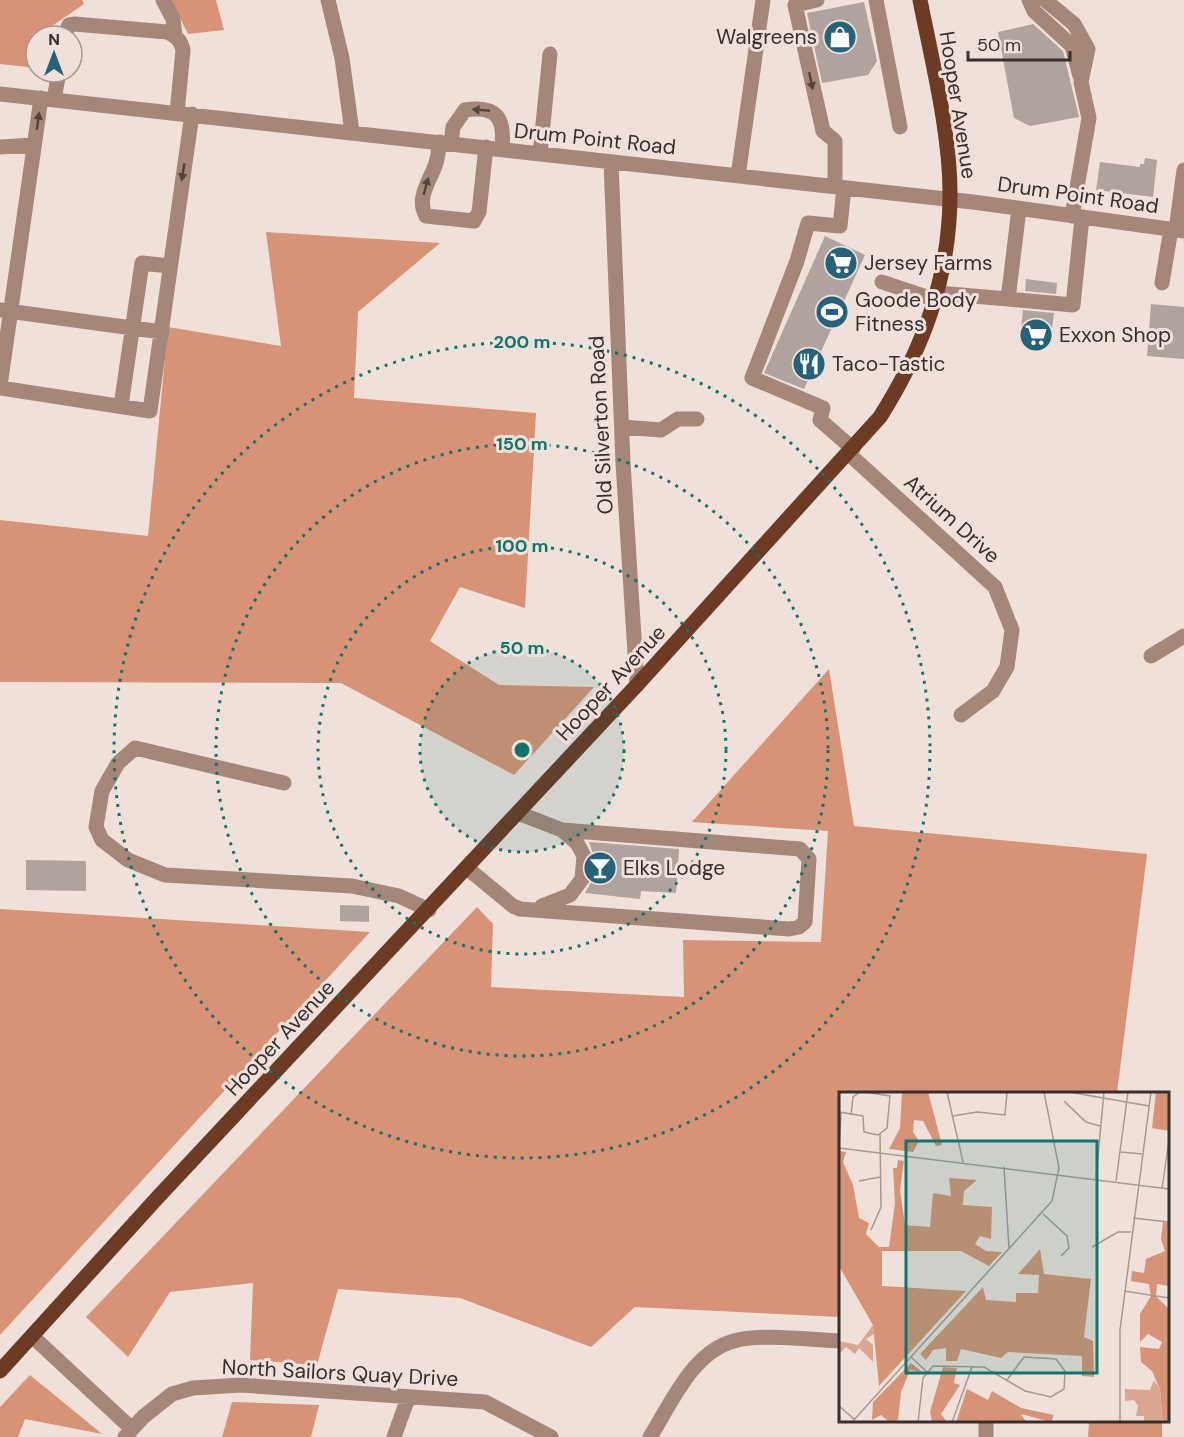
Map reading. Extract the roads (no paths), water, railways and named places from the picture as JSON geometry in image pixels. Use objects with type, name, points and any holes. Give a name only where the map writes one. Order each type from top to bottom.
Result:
[{"type":"main road","name":"Hooper Avenue","points":[[0,1371],[158,1197],[637,686],[851,452],[880,417],[907,375],[937,296],[944,266],[950,200],[947,155],[920,0]]},
{"type":"street","points":[[163,0],[173,19],[175,36]]},
{"type":"street","points":[[328,0],[342,58],[352,132]]},
{"type":"street","points":[[738,176],[763,0]]},
{"type":"street","points":[[817,0],[795,5],[815,104],[823,131],[835,141],[840,187]]},
{"type":"street","points":[[876,0],[900,127]]},
{"type":"street","points":[[882,282],[937,296],[1073,305],[1077,217],[1089,118],[1072,46],[1034,11],[1029,0]]},
{"type":"street","points":[[1045,0],[1074,24],[1088,49],[1081,82]]},
{"type":"street","points":[[54,84],[34,145],[5,311],[0,387],[150,411],[162,332],[185,114],[183,50],[181,41],[167,32],[84,25]]},
{"type":"street","points":[[540,154],[550,54]]},
{"type":"street","name":"Drum Point Road","points":[[0,93],[840,187],[1177,230]]},
{"type":"street","points":[[486,147],[478,212],[474,221],[426,216],[422,210],[424,190],[456,121],[465,110],[476,108],[491,111],[500,118],[504,130],[502,149]]},
{"type":"street","points":[[0,147],[34,145]]},
{"type":"street","name":"Old Silverton Road","points":[[611,162],[621,427],[637,686]]},
{"type":"street","points":[[1162,283],[1177,230],[1184,170]]},
{"type":"street","name":"Atrium Drive","points":[[840,187],[840,226],[808,223],[797,261],[752,378],[823,408],[820,420],[995,587],[1012,630],[1007,667],[993,691],[961,715]]},
{"type":"street","points":[[1008,299],[1019,209]]},
{"type":"street","points":[[121,406],[142,263],[169,266]]},
{"type":"street","points":[[5,311],[162,332]]},
{"type":"street","points":[[621,427],[661,430],[678,419],[697,419]]},
{"type":"street","points":[[1151,656],[1184,636]]},
{"type":"street","points":[[284,783],[135,748],[118,763],[102,791],[96,827],[102,840],[128,860],[165,875],[352,886],[399,896],[429,910]]},
{"type":"street","points":[[467,868],[513,906],[520,909],[789,929],[799,927],[805,922],[809,859],[800,849],[562,830],[518,813]]},
{"type":"street","points":[[520,909],[562,900],[570,895],[582,879],[584,856],[577,843],[562,830]]},
{"type":"street","points":[[32,1336],[128,1433]]},
{"type":"street","points":[[650,1437],[688,1376],[708,1355],[733,1341],[759,1338],[839,1341]]},
{"type":"street","name":"North Sailors Quay Drive","points":[[128,1433],[172,1394],[193,1388],[241,1385],[486,1402],[551,1437]]},
{"type":"street","points":[[394,1437],[408,1398]]},
{"type":"place","name":"Walgreens","points":[[840,37]]},
{"type":"place","name":"Jersey Farms","points":[[841,263]]},
{"type":"place","name":"Goode Body Fitness","points":[[832,312]]},
{"type":"place","name":"Exxon Shop","points":[[1036,335]]},
{"type":"place","name":"Taco-Tastic","points":[[809,364]]},
{"type":"place","name":"Elks Lodge","points":[[600,868]]}]
